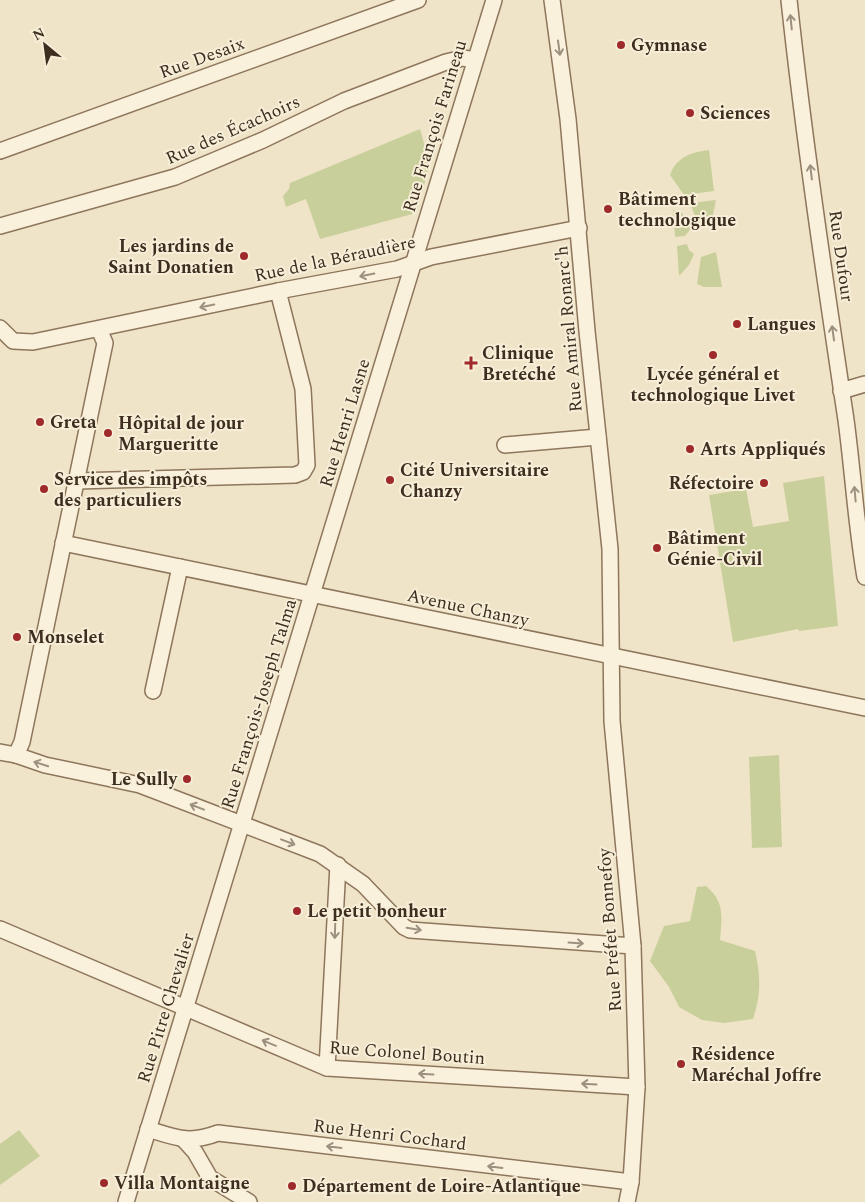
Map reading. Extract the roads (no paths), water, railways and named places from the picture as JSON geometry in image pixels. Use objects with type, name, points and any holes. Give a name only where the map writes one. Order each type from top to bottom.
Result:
[{"type":"street","name":"Rue Desaix","points":[[0,151],[418,0]]},
{"type":"street","name":"Rue François Farineau","points":[[414,263],[494,0]]},
{"type":"street","name":"Rue Amiral Ronarc'h","points":[[552,0],[568,119],[610,549],[610,656]]},
{"type":"street","name":"Rue Dufour","points":[[789,0],[865,577]]},
{"type":"street","name":"Rue des Écachoirs","points":[[0,226],[175,177],[263,140],[344,101],[446,62],[463,58],[475,60]]},
{"type":"street","name":"Rue de la Béraudière","points":[[0,328],[14,341],[24,343],[278,291],[397,269],[431,257],[579,228]]},
{"type":"street","name":"Rue Henri Lasne","points":[[312,594],[414,263]]},
{"type":"street","points":[[76,481],[295,475],[303,472],[307,465],[303,389],[278,291]]},
{"type":"street","points":[[16,755],[22,742],[105,343],[99,329]]},
{"type":"street","points":[[842,391],[865,384]]},
{"type":"street","points":[[505,445],[598,437]]},
{"type":"street","name":"Avenue Chanzy","points":[[63,543],[865,708]]},
{"type":"street","points":[[153,691],[180,567]]},
{"type":"street","name":"Rue François-Joseph Talma","points":[[242,824],[312,594]]},
{"type":"street","name":"Rue Préfet Bonnefoy","points":[[610,656],[612,721],[633,946],[637,1087],[631,1182],[627,1202]]},
{"type":"street","points":[[0,752],[16,755],[45,765],[140,785],[320,854],[363,884],[404,927],[410,930],[633,946]]},
{"type":"street","name":"Rue Pitre Chevalier","points":[[126,1202],[242,824]]},
{"type":"street","points":[[327,1068],[338,865]]},
{"type":"street","name":"Rue Colonel Boutin","points":[[0,929],[327,1068],[637,1087]]},
{"type":"street","name":"Rue Henri Cochard","points":[[148,1129],[184,1140],[203,1139],[218,1133],[631,1182]]},
{"type":"street","points":[[184,1140],[195,1152],[210,1178],[249,1202]]},
{"type":"place","name":"Gymnase","points":[[621,45]]},
{"type":"place","name":"Sciences","points":[[690,113]]},
{"type":"place","name":"Bâtiment technologique","points":[[608,209]]},
{"type":"place","name":"Les jardins de Saint Donatien","points":[[244,256]]},
{"type":"place","name":"Langues","points":[[737,324]]},
{"type":"place","name":"Lycée général et technologique Livet","points":[[713,355]]},
{"type":"place","name":"Clinique Bretéché","points":[[471,363]]},
{"type":"place","name":"Greta","points":[[40,422]]},
{"type":"place","name":"Hôpital de jour Margueritte","points":[[108,433]]},
{"type":"place","name":"Arts Appliqués","points":[[690,449]]},
{"type":"place","name":"Cité Universitaire Chanzy","points":[[390,480]]},
{"type":"place","name":"Réfectoire","points":[[764,483]]},
{"type":"place","name":"Service des impôts des particuliers","points":[[44,489]]},
{"type":"place","name":"Bâtiment Génie-Civil","points":[[657,548]]},
{"type":"place","name":"Monselet","points":[[17,637]]},
{"type":"place","name":"Le Sully","points":[[187,779]]},
{"type":"place","name":"Le petit bonheur","points":[[297,911]]},
{"type":"place","name":"Résidence Maréchal Joffre","points":[[681,1064]]},
{"type":"place","name":"Villa Montaigne","points":[[104,1183]]},
{"type":"place","name":"Département de Loire-Atlantique","points":[[292,1186]]}]
